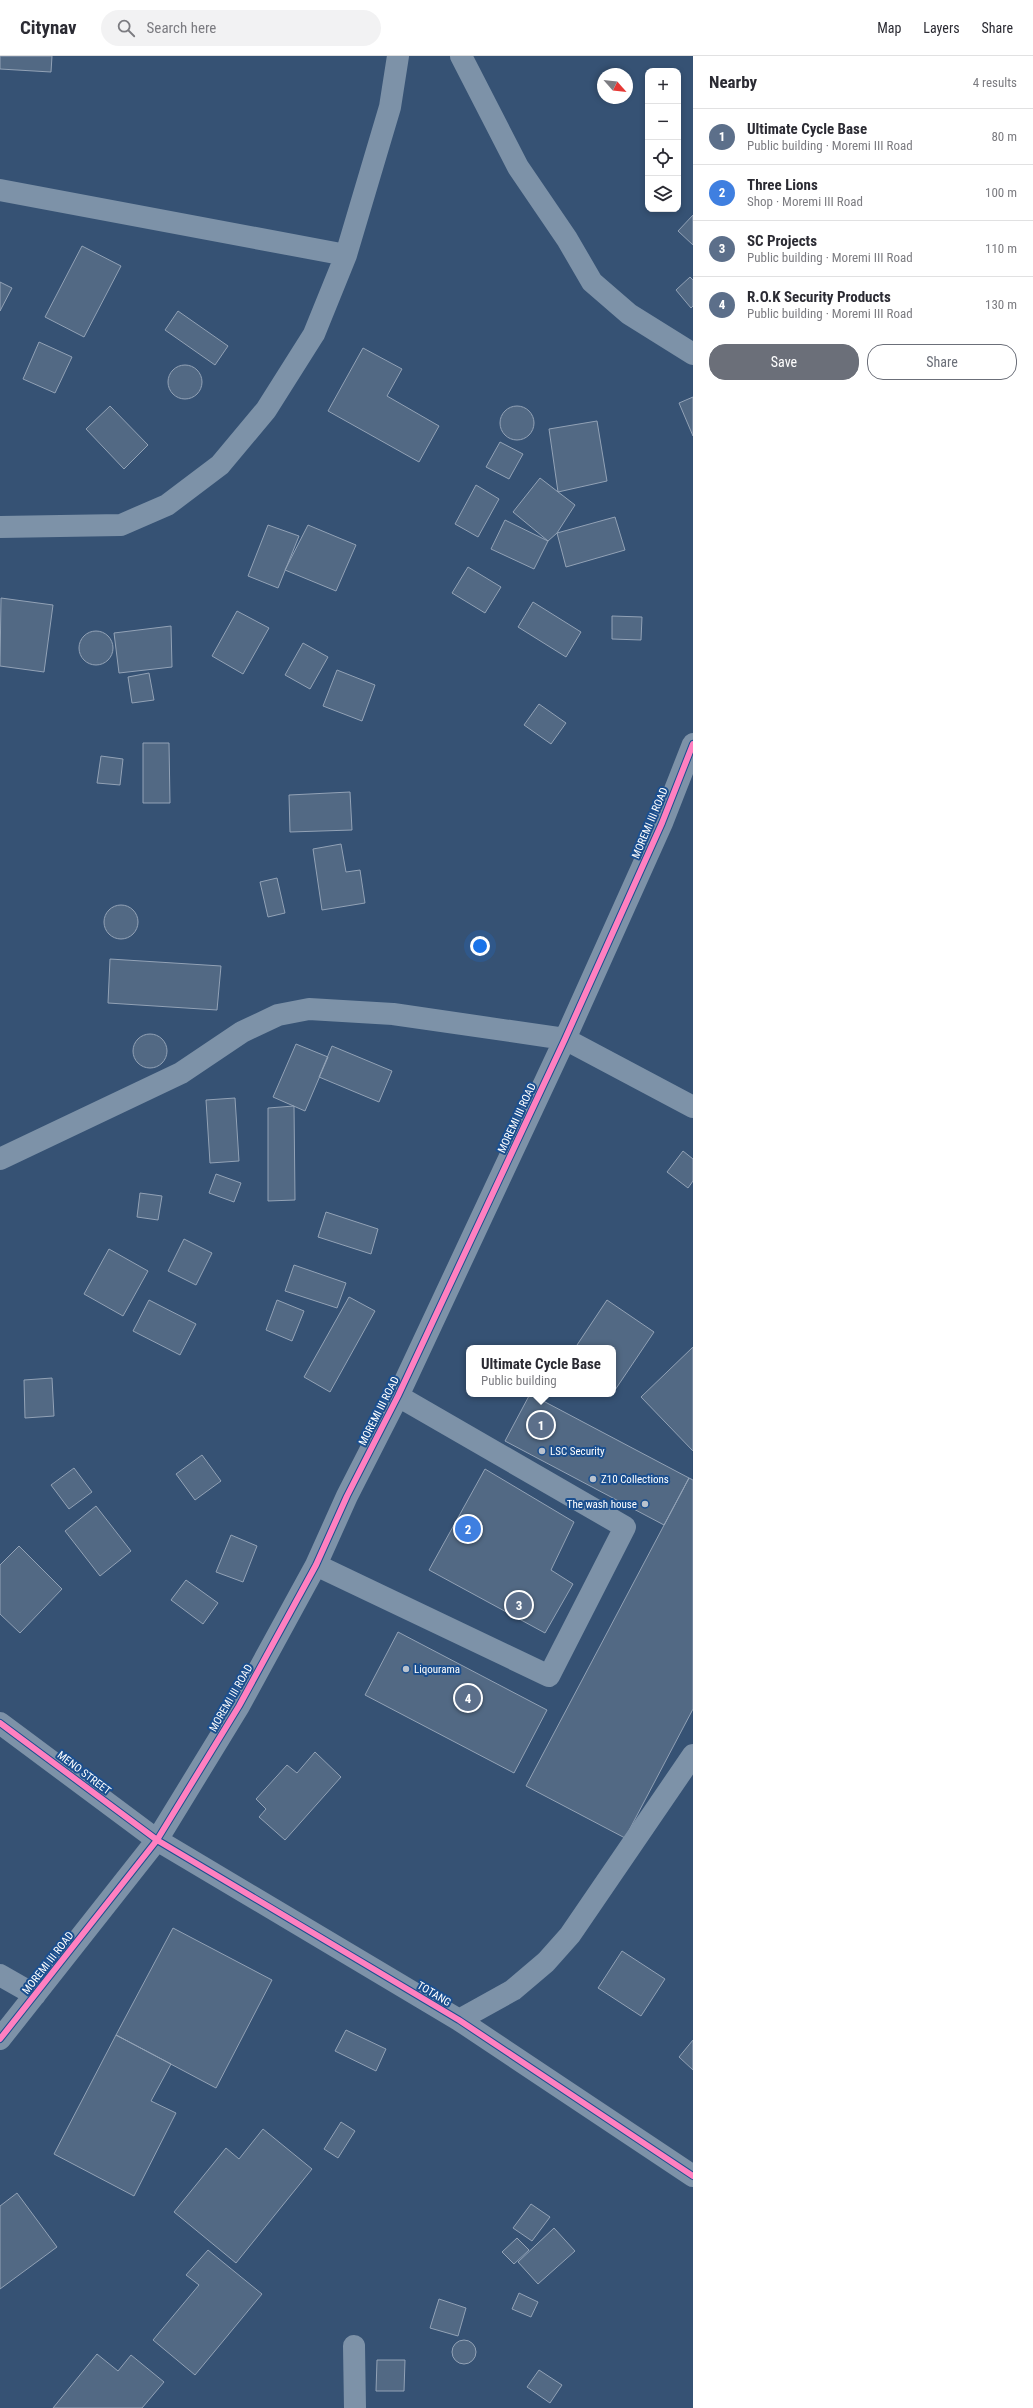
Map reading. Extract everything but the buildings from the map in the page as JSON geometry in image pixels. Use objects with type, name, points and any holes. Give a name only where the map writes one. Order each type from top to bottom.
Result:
[{"type":"street","points":[[0,527],[122,525],[167,505],[220,465],[266,410],[314,334],[346,255],[390,107],[398,56]]},
{"type":"street","points":[[461,56],[518,167],[567,239],[592,282],[629,314],[693,354]]},
{"type":"street","points":[[0,190],[346,255]]},
{"type":"street","name":"MOREMI III ROAD","points":[[0,2039],[157,1840],[239,1706],[316,1565],[347,1496],[398,1396],[565,1039],[662,823],[693,744]]},
{"type":"street","points":[[0,1159],[181,1073],[242,1032],[278,1015],[309,1009],[393,1014],[565,1039],[693,1107]]},
{"type":"street","points":[[316,1565],[549,1676],[625,1527],[398,1396]]},
{"type":"street","name":"MENO STREET","points":[[0,1723],[157,1840]]},
{"type":"street","points":[[459,2020],[513,1990],[546,1962],[570,1935],[693,1755]]},
{"type":"street","name":"TOTANG","points":[[157,1840],[459,2020],[693,2176]]},
{"type":"street","points":[[0,1975],[35,1995]]},
{"type":"street","points":[[354,2346],[355,2408]]},
{"type":"cycle path","points":[[0,2039],[157,1840],[239,1706],[316,1565],[347,1496],[398,1396],[565,1039],[662,823],[693,744]]},
{"type":"cycle path","points":[[0,1723],[157,1840],[459,2020],[693,2176]]},
{"type":"place","name":"Ultimate Cycle Base","points":[[541,1425]]},
{"type":"place","name":"LSC Security","points":[[542,1451]]},
{"type":"place","name":"Z10 Collections","points":[[593,1479]]},
{"type":"place","name":"The wash house","points":[[645,1504]]},
{"type":"place","name":"Three Lions","points":[[468,1529]]},
{"type":"place","name":"SC Projects","points":[[519,1605]]},
{"type":"place","name":"Liqourama","points":[[406,1669]]},
{"type":"place","name":"R.O.K Security Products","points":[[468,1698]]}]
